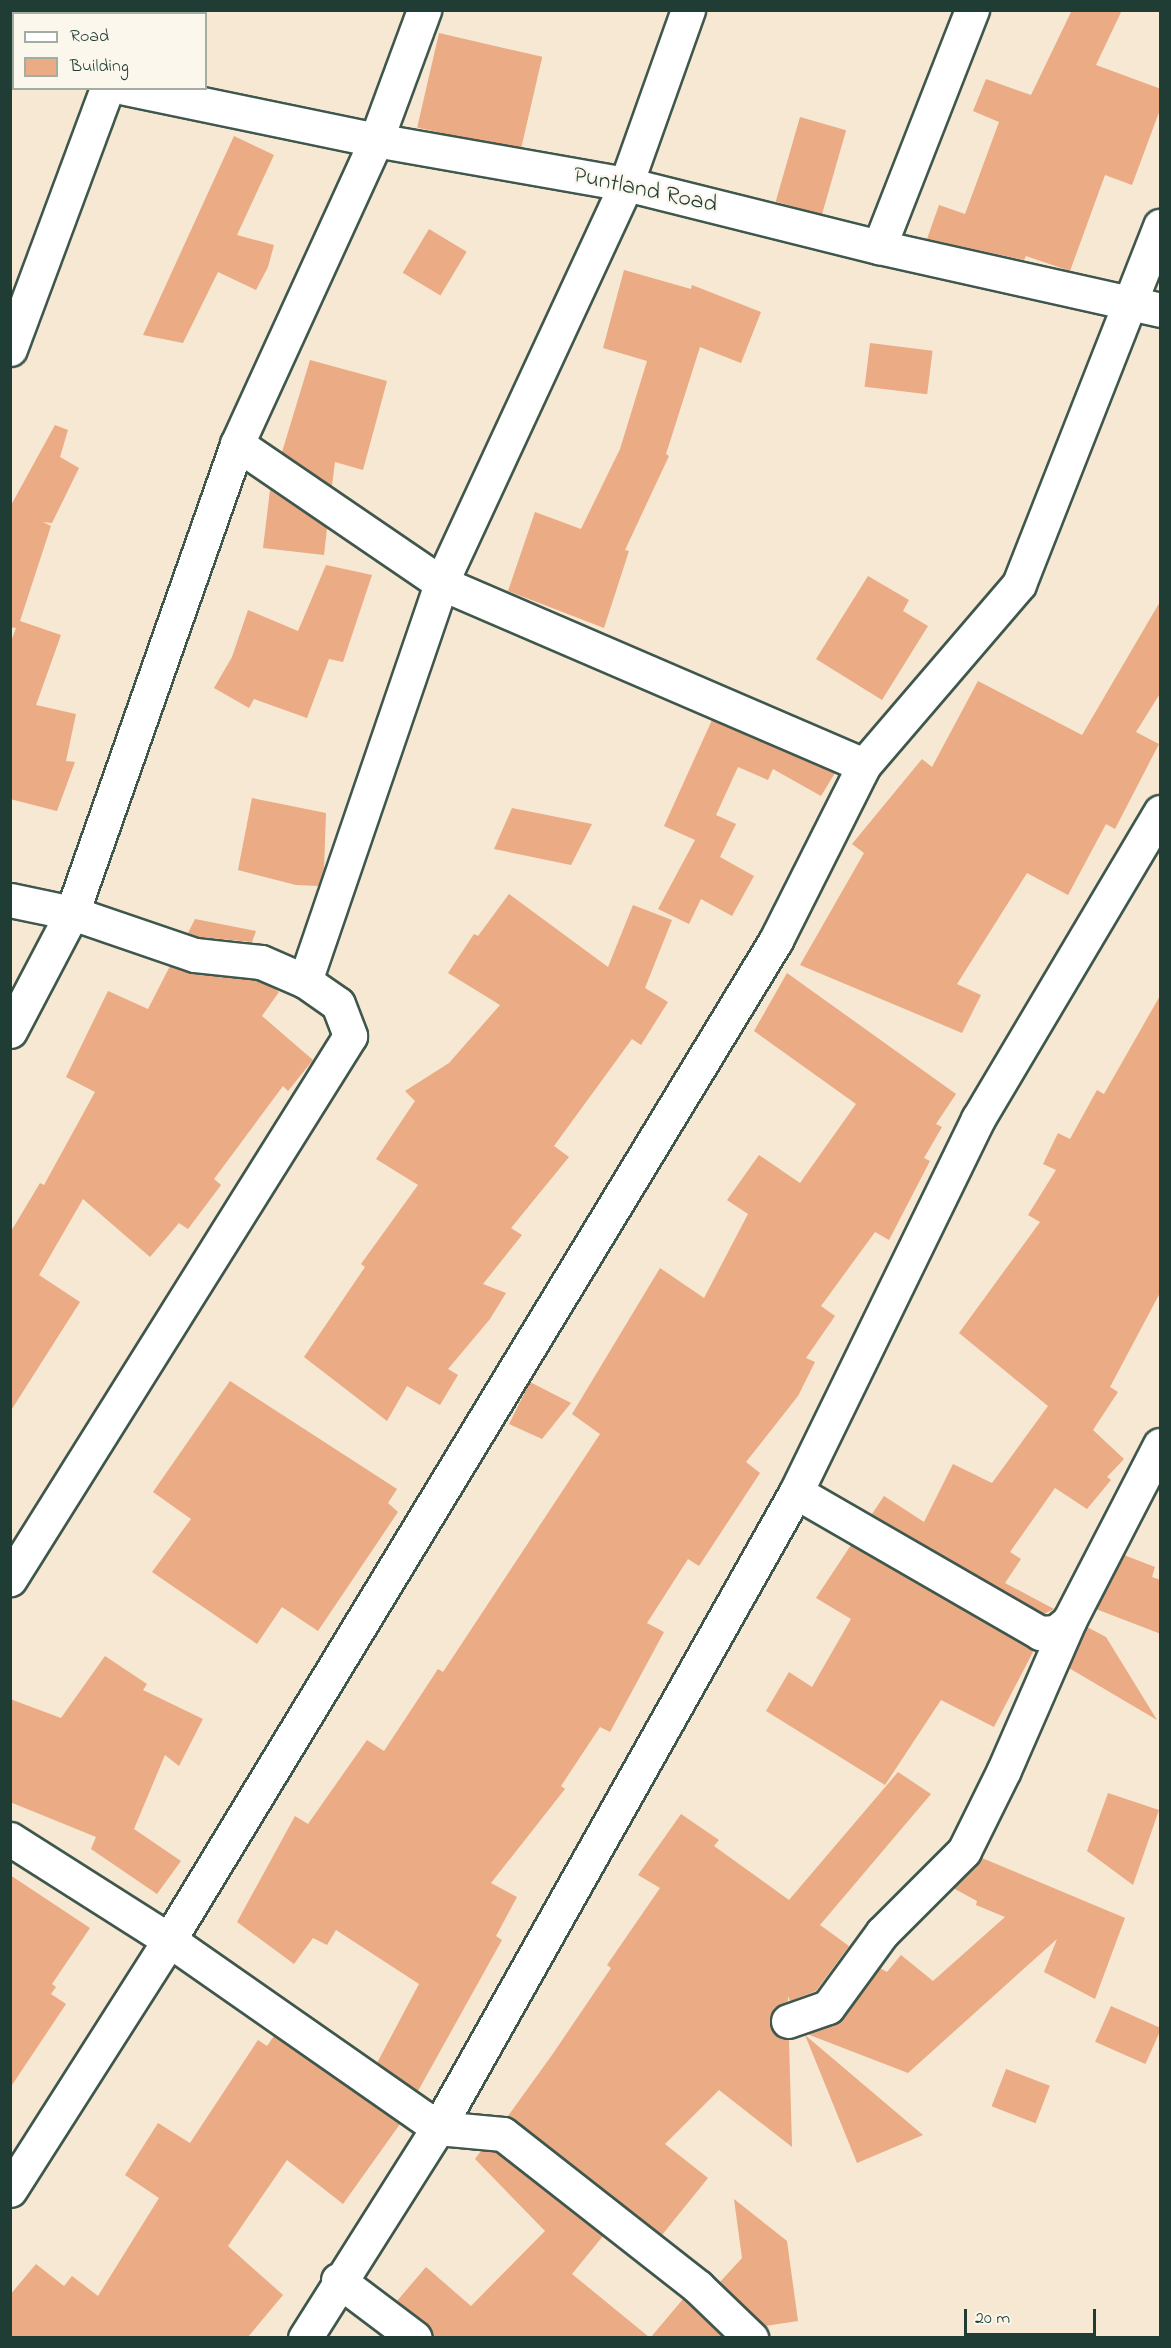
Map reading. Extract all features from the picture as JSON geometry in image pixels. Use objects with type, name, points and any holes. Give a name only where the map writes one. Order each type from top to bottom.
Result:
[{"type":"street","points":[[10,1031],[72,913],[237,444],[376,140],[424,10]]},
{"type":"street","points":[[305,981],[441,583],[626,184],[688,10]]},
{"type":"street","points":[[879,247],[972,10]]},
{"type":"street","points":[[10,349],[106,90]]},
{"type":"street","name":"Puntland Road","points":[[135,90],[376,140],[626,184],[879,247],[1161,310]]},
{"type":"street","points":[[10,2190],[169,1940],[776,940],[864,765],[1019,584],[1128,303],[1161,226]]},
{"type":"street","points":[[237,444],[441,583],[864,765]]},
{"type":"street","points":[[305,2337],[338,2280],[438,2128],[796,1492],[978,1119],[1161,812]]},
{"type":"street","points":[[10,900],[72,913],[195,955],[261,962],[305,981],[338,1004],[350,1036],[10,1579]]},
{"type":"street","points":[[788,2021],[828,2007],[882,1933],[964,1851],[1004,1770],[1069,1621],[1161,1445]]},
{"type":"street","points":[[796,1492],[1040,1633],[1056,1632],[1069,1621]]},
{"type":"street","points":[[10,1839],[169,1940],[438,2128],[503,2134],[698,2287],[751,2337]]},
{"type":"street","points":[[338,2280],[415,2337]]},
{"type":"building","points":[[1072,10],[1122,10],[1096,65],[1161,89],[1161,107],[1132,185],[1105,175],[1070,271],[1026,256],[1024,260],[927,239],[939,205],[965,214],[999,122],[973,111],[986,79],[1031,95]]},
{"type":"building","points":[[439,33],[542,57],[520,151],[417,128]]},
{"type":"building","points":[[800,117],[846,130],[822,215],[776,202]]},
{"type":"building","points":[[234,136],[274,155],[237,235],[274,245],[268,267],[256,290],[218,272],[183,343],[143,335]]},
{"type":"building","points":[[429,229],[467,252],[440,295],[403,273]]},
{"type":"building","points":[[624,270],[691,289],[692,285],[761,312],[741,363],[700,347],[666,454],[669,456],[625,550],[629,551],[604,628],[508,591],[535,512],[581,529],[620,449],[647,361],[603,348]]},
{"type":"building","points":[[870,343],[933,351],[927,394],[865,387]]},
{"type":"building","points":[[310,360],[387,381],[363,470],[335,462],[332,486],[282,452]]},
{"type":"building","points":[[55,425],[68,430],[60,457],[79,468],[52,523],[43,522],[51,526],[20,621],[61,635],[36,705],[76,714],[66,761],[75,762],[57,811],[10,799],[10,644],[16,628],[10,627],[10,507]]},
{"type":"building","points":[[270,490],[327,528],[324,555],[263,548]]},
{"type":"building","points":[[326,565],[372,575],[343,662],[329,659],[307,718],[254,699],[249,708],[214,688],[232,657],[248,610],[298,631]]},
{"type":"building","points":[[868,576],[909,600],[903,611],[928,626],[882,700],[816,659]]},
{"type":"building","points":[[1161,600],[1161,692],[1136,732],[1159,744],[1115,829],[1106,824],[1068,895],[1027,873],[957,984],[981,995],[962,1033],[800,965],[864,853],[852,844],[922,759],[932,767],[978,681],[1082,735]]},
{"type":"building","points":[[712,720],[835,773],[821,796],[773,769],[768,780],[738,767],[716,815],[736,824],[720,857],[754,876],[732,916],[701,899],[689,924],[658,909],[695,840],[664,826]]},
{"type":"building","points":[[252,798],[326,813],[324,869],[318,886],[296,885],[238,870]]},
{"type":"building","points":[[512,808],[592,824],[571,865],[494,849]]},
{"type":"building","points":[[509,894],[608,967],[633,905],[672,920],[645,988],[668,1002],[641,1045],[632,1039],[554,1146],[569,1157],[511,1228],[522,1235],[483,1284],[506,1293],[490,1319],[448,1369],[458,1375],[440,1405],[407,1386],[387,1421],[304,1357],[365,1267],[361,1264],[418,1185],[376,1159],[415,1101],[405,1091],[449,1063],[500,1005],[448,973],[474,934],[478,936]]},
{"type":"building","points":[[195,919],[256,931],[252,942],[199,937],[188,933]]},
{"type":"building","points":[[170,966],[193,974],[256,980],[273,988],[279,992],[262,1016],[313,1060],[288,1091],[283,1086],[214,1179],[221,1185],[188,1229],[179,1223],[150,1257],[83,1199],[39,1275],[80,1302],[10,1412],[10,1233],[40,1183],[44,1185],[95,1092],[66,1077],[108,991],[148,1009]]},
{"type":"building","points":[[787,973],[956,1094],[936,1124],[942,1127],[924,1158],[930,1161],[889,1240],[875,1232],[821,1306],[835,1316],[806,1358],[815,1362],[798,1396],[746,1462],[760,1473],[699,1566],[688,1559],[647,1623],[664,1632],[610,1732],[600,1727],[561,1786],[565,1789],[491,1883],[517,1897],[496,1936],[502,1940],[418,2091],[377,2063],[419,1984],[336,1930],[327,1945],[313,1938],[294,1964],[237,1922],[295,1816],[308,1824],[367,1740],[384,1751],[438,1669],[443,1672],[600,1434],[572,1414],[660,1268],[704,1298],[748,1214],[727,1200],[759,1155],[800,1183],[856,1104],[754,1031]]},
{"type":"building","points":[[1161,994],[1161,1291],[1110,1387],[1118,1392],[1093,1430],[1124,1459],[1107,1477],[1111,1480],[1087,1509],[1055,1488],[1010,1552],[1021,1559],[1005,1583],[1054,1609],[1044,1614],[872,1514],[884,1496],[924,1522],[953,1464],[992,1483],[1048,1406],[959,1333],[1040,1222],[1028,1215],[1056,1170],[1043,1164],[1058,1133],[1070,1139],[1097,1090],[1104,1094]]},
{"type":"building","points":[[230,1381],[397,1489],[388,1503],[398,1512],[318,1631],[282,1607],[257,1644],[152,1572],[191,1519],[153,1492]]},
{"type":"building","points":[[530,1382],[571,1403],[542,1439],[509,1424]]},
{"type":"building","points":[[851,1545],[1034,1650],[994,1727],[941,1700],[885,1785],[766,1711],[789,1672],[812,1687],[851,1619],[816,1598]]},
{"type":"building","points":[[1124,1555],[1155,1567],[1152,1577],[1161,1580],[1161,1634],[1096,1609]]},
{"type":"building","points":[[1087,1627],[1106,1637],[1157,1720],[1069,1668]]},
{"type":"building","points":[[105,1656],[147,1684],[143,1690],[203,1719],[179,1766],[165,1755],[134,1829],[181,1861],[157,1894],[91,1849],[96,1837],[10,1802],[10,1699],[61,1718]]},
{"type":"building","points":[[898,1772],[931,1794],[820,1925],[849,1946],[816,1991],[790,2001],[788,1996],[788,2001],[774,2008],[770,2017],[775,2035],[789,2039],[792,2147],[719,2090],[665,2144],[708,2178],[662,2235],[508,2116],[611,1968],[607,1965],[660,1888],[638,1875],[681,1814],[719,1840],[714,1846],[789,1900]]},
{"type":"building","points":[[1108,1793],[1159,1810],[1133,1885],[1087,1851]]},
{"type":"building","points":[[982,1858],[1125,1918],[1095,1999],[1044,1972],[1057,1939],[908,2073],[807,2034],[843,2019],[880,1968],[887,1972],[901,1955],[933,1981],[1005,1917],[976,1905],[977,1901],[953,1888]]},
{"type":"building","points":[[10,1875],[90,1928],[52,1984],[56,1987],[51,1994],[66,2004],[10,2088]]},
{"type":"building","points":[[1111,2006],[1160,2028],[1145,2064],[1095,2042]]},
{"type":"building","points":[[805,2035],[923,2135],[857,2163]]},
{"type":"building","points":[[274,2036],[400,2124],[343,2204],[287,2160],[228,2246],[283,2295],[248,2337],[10,2337],[10,2295],[36,2264],[64,2286],[72,2276],[98,2296],[159,2198],[125,2175],[158,2123],[190,2143],[258,2040],[267,2046]]},
{"type":"building","points":[[1006,2069],[1050,2086],[1036,2123],[992,2106]]},
{"type":"building","points":[[481,2151],[496,2152],[603,2236],[572,2274],[649,2337],[433,2337],[427,2323],[397,2301],[426,2267],[471,2306],[545,2231],[475,2159]]},
{"type":"building","points":[[734,2199],[787,2241],[798,2321],[765,2326],[720,2282],[742,2258]]},
{"type":"building","points":[[683,2299],[686,2301],[723,2337],[651,2337]]}]
